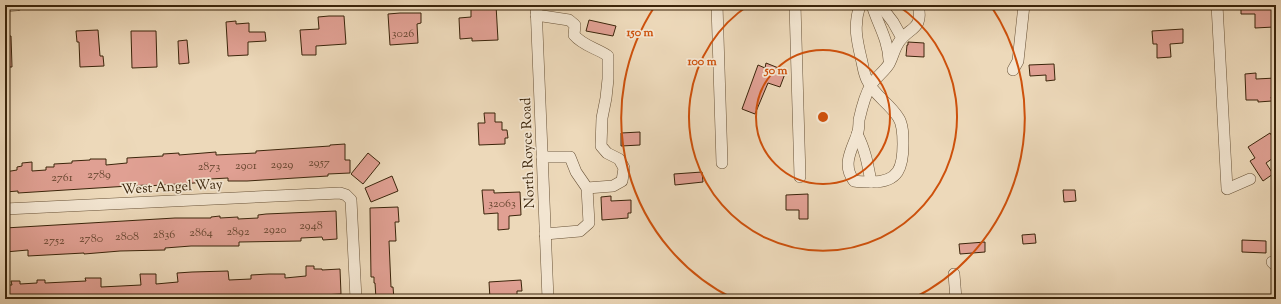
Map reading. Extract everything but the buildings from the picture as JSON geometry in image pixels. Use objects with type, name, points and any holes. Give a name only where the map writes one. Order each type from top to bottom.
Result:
[{"type":"street","points":[[5,6],[17,5]]},
{"type":"street","points":[[717,5],[722,163]]},
{"type":"street","points":[[795,5],[800,177]]},
{"type":"street","points":[[860,5],[856,22],[857,41],[866,79],[871,85],[876,94],[899,117],[903,131],[903,159],[900,168],[894,176],[886,180],[859,182],[854,181],[848,169],[849,158],[857,134],[860,118],[871,85],[889,63],[899,42],[915,28],[919,21],[920,12],[918,5]]},
{"type":"street","points":[[872,5],[885,37],[889,63]]},
{"type":"street","points":[[880,5],[893,22],[902,38]]},
{"type":"street","points":[[1013,70],[1018,61],[1024,5]]},
{"type":"street","points":[[1217,5],[1227,189],[1250,179]]},
{"type":"street","points":[[536,10],[569,20],[575,25],[574,35],[579,41],[601,51],[608,56],[608,79],[602,118],[601,146],[607,153],[619,159],[624,168],[622,181],[614,186],[588,188]]},
{"type":"street","name":"North Royce Road","points":[[536,10],[548,299]]},
{"type":"street","points":[[857,134],[862,143],[871,182]]},
{"type":"street","points":[[542,157],[570,157],[576,172],[588,188],[589,223],[580,230],[545,234]]},
{"type":"street","name":"West Angel Way","points":[[5,209],[340,193],[346,195],[351,200],[356,299]]},
{"type":"street","points":[[954,274],[956,299]]}]
